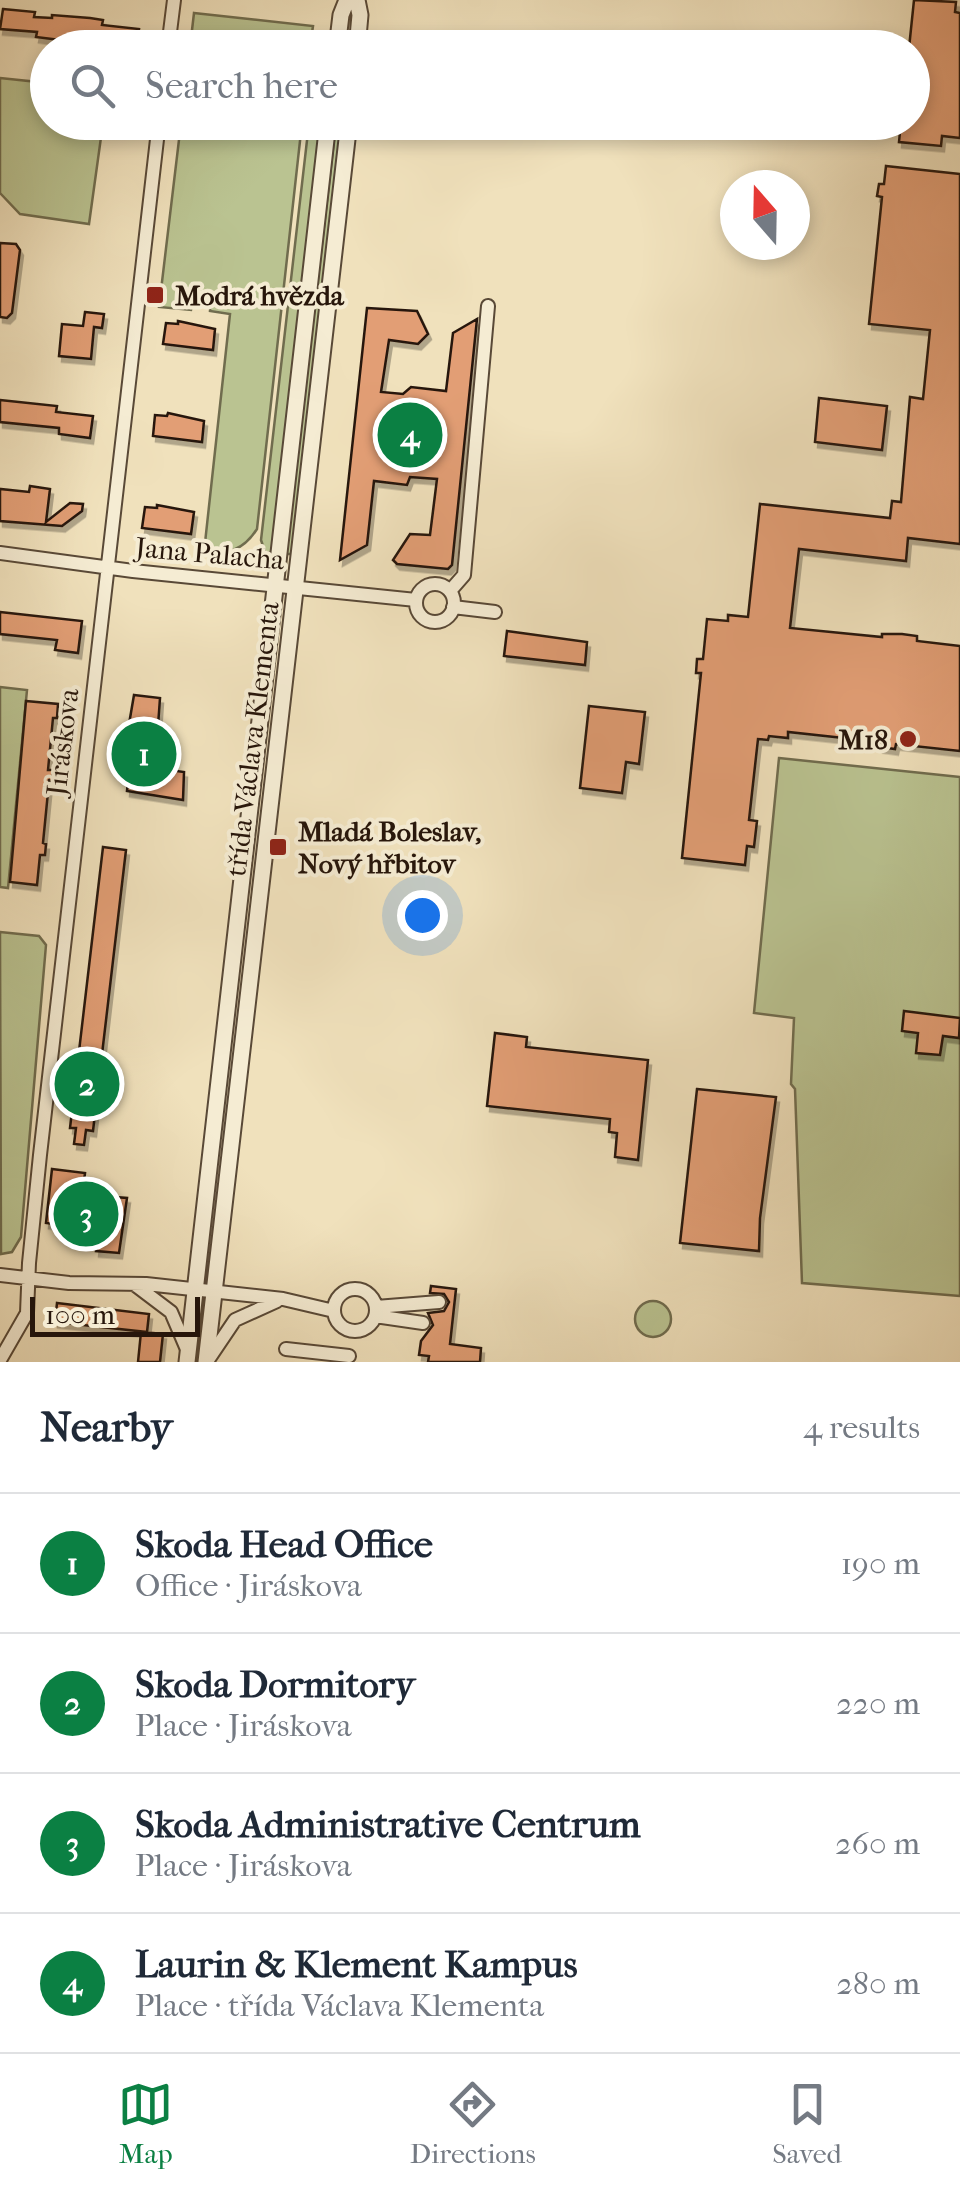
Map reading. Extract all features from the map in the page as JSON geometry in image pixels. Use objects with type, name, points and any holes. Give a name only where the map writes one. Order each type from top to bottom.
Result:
[{"type":"street","points":[[170,30],[174,0]]},
{"type":"street","points":[[339,30],[347,0]]},
{"type":"street","points":[[357,0],[359,30]]},
{"type":"street","name":"Jiráskova","points":[[0,1360],[27,1313],[42,1136],[157,140]]},
{"type":"street","name":"třída Václava Klementa","points":[[187,1360],[326,140]]},
{"type":"street","name":"třída Václava Klementa","points":[[206,1362],[346,140]]},
{"type":"street","points":[[450,591],[464,576],[488,306]]},
{"type":"street","name":"Jana Palacha","points":[[0,553],[416,600]]},
{"type":"street","points":[[438,585],[450,591],[453,607],[448,617],[432,622],[421,616],[416,600],[427,586],[438,585]]},
{"type":"street","points":[[453,607],[495,612]]},
{"type":"street","points":[[0,1275],[69,1284],[132,1282],[283,1299],[334,1311]]},
{"type":"street","points":[[132,1282],[171,1312],[181,1330],[187,1360]]},
{"type":"street","points":[[422,1323],[376,1312],[365,1291],[351,1289],[338,1297],[334,1311],[343,1327],[364,1329],[376,1312],[439,1302]]},
{"type":"street","points":[[206,1362],[235,1320],[283,1299]]},
{"type":"street","points":[[286,1349],[305,1356],[352,1359],[352,1330]]},
{"type":"green space","points":[[194,13],[313,26],[312,30],[192,30]]},
{"type":"green space","points":[[0,78],[30,81],[30,140],[101,140],[89,224],[20,214],[0,193]]},
{"type":"green space","points":[[179,140],[300,140],[257,529],[234,550],[204,552],[230,314],[210,311],[211,296],[193,295],[191,310],[159,307]]},
{"type":"green space","points":[[307,140],[321,140],[274,553],[265,552],[261,540]]},
{"type":"green space","points":[[334,140],[340,140],[292,554],[286,554]]},
{"type":"green space","points":[[0,687],[27,690],[8,888],[0,887]]},
{"type":"green space","points":[[779,758],[960,777],[960,1296],[802,1283],[795,1089],[791,1084],[794,1018],[754,1013]]},
{"type":"green space","points":[[0,932],[39,936],[46,945],[21,1237],[12,1252],[1,1254]]},
{"type":"green space","points":[[653,1301],[666,1306],[671,1319],[666,1332],[653,1337],[640,1332],[635,1319],[640,1306]]},
{"type":"building","points":[[914,0],[956,2],[955,12],[960,13],[960,138],[942,136],[941,146],[899,142],[930,140],[930,30],[911,30]]},
{"type":"building","points":[[3,9],[35,12],[34,17],[90,18],[103,20],[102,25],[139,29],[30,31],[0,29]]},
{"type":"building","points":[[886,166],[960,174],[960,544],[908,538],[906,561],[799,549],[790,628],[882,637],[902,634],[917,636],[917,641],[960,646],[960,751],[896,744],[895,749],[880,747],[881,742],[788,732],[788,738],[758,739],[749,820],[757,821],[754,847],[747,846],[745,865],[682,858],[701,673],[696,673],[697,659],[703,659],[707,619],[728,621],[728,615],[748,617],[760,504],[890,518],[892,501],[901,502],[910,397],[923,399],[930,330],[869,324],[882,197],[877,196],[879,184],[884,184]]},
{"type":"building","points":[[0,243],[16,244],[20,250],[12,313],[7,318],[0,317]]},
{"type":"building","points":[[367,308],[417,311],[428,334],[418,344],[389,340],[381,392],[403,394],[411,387],[446,391],[453,333],[477,319],[452,565],[448,569],[397,564],[393,560],[410,534],[430,535],[437,479],[410,477],[407,485],[374,481],[367,545],[340,560]]},
{"type":"building","points":[[85,312],[104,314],[102,328],[94,327],[91,359],[59,356],[62,324],[83,326]]},
{"type":"building","points":[[178,321],[215,329],[213,350],[163,344],[166,323]]},
{"type":"building","points":[[819,398],[887,406],[882,450],[815,442]]},
{"type":"building","points":[[0,400],[57,406],[56,412],[93,416],[90,438],[59,434],[59,428],[0,422]]},
{"type":"building","points":[[168,413],[204,421],[202,442],[153,436],[155,415]]},
{"type":"building","points":[[30,486],[50,489],[46,522],[70,503],[83,504],[82,511],[62,526],[0,521],[0,489],[29,492]]},
{"type":"building","points":[[157,505],[194,512],[191,534],[142,528],[145,507]]},
{"type":"building","points":[[0,612],[82,621],[78,653],[55,650],[57,640],[0,634]]},
{"type":"building","points":[[507,631],[587,642],[585,665],[504,656]]},
{"type":"building","points":[[134,695],[160,698],[155,768],[184,772],[183,800],[127,791],[133,734],[128,730]]},
{"type":"building","points":[[26,701],[58,704],[48,770],[53,770],[43,843],[45,855],[40,855],[37,885],[10,882]]},
{"type":"building","points":[[589,706],[645,712],[639,764],[626,762],[622,793],[580,788]]},
{"type":"building","points":[[103,847],[126,850],[93,1131],[86,1130],[84,1145],[74,1144],[76,1128],[70,1128]]},
{"type":"building","points":[[904,1011],[960,1018],[959,1038],[943,1036],[940,1055],[916,1053],[918,1033],[902,1031]]},
{"type":"building","points":[[495,1033],[527,1037],[526,1047],[648,1060],[638,1160],[615,1157],[617,1133],[609,1132],[610,1119],[487,1106]]},
{"type":"building","points":[[697,1089],[776,1097],[759,1251],[680,1243]]},
{"type":"building","points":[[52,1169],[85,1173],[82,1199],[101,1202],[102,1196],[127,1198],[119,1253],[96,1251],[100,1220],[80,1218],[79,1227],[46,1223]]},
{"type":"building","points":[[431,1286],[456,1289],[450,1344],[481,1348],[480,1362],[428,1362],[429,1356],[419,1355],[421,1341],[433,1325],[428,1313],[444,1311],[449,1302],[444,1294],[430,1293]]},
{"type":"building","points":[[57,1303],[149,1314],[147,1332],[55,1322]]},
{"type":"building","points":[[141,1332],[163,1334],[160,1362],[138,1362]]},
{"type":"place","name":"Modrá hvězda","points":[[155,295]]},
{"type":"place","name":"Laurin & Klement Kampus","points":[[410,435]]},
{"type":"place","name":"M18","points":[[908,739]]},
{"type":"place","name":"Skoda Head Office","points":[[144,754]]},
{"type":"place","name":"Mladá Boleslav, Nový hřbitov","points":[[278,847]]},
{"type":"place","name":"Skoda Dormitory","points":[[87,1084]]},
{"type":"place","name":"Skoda Administrative Centrum","points":[[86,1214]]}]
